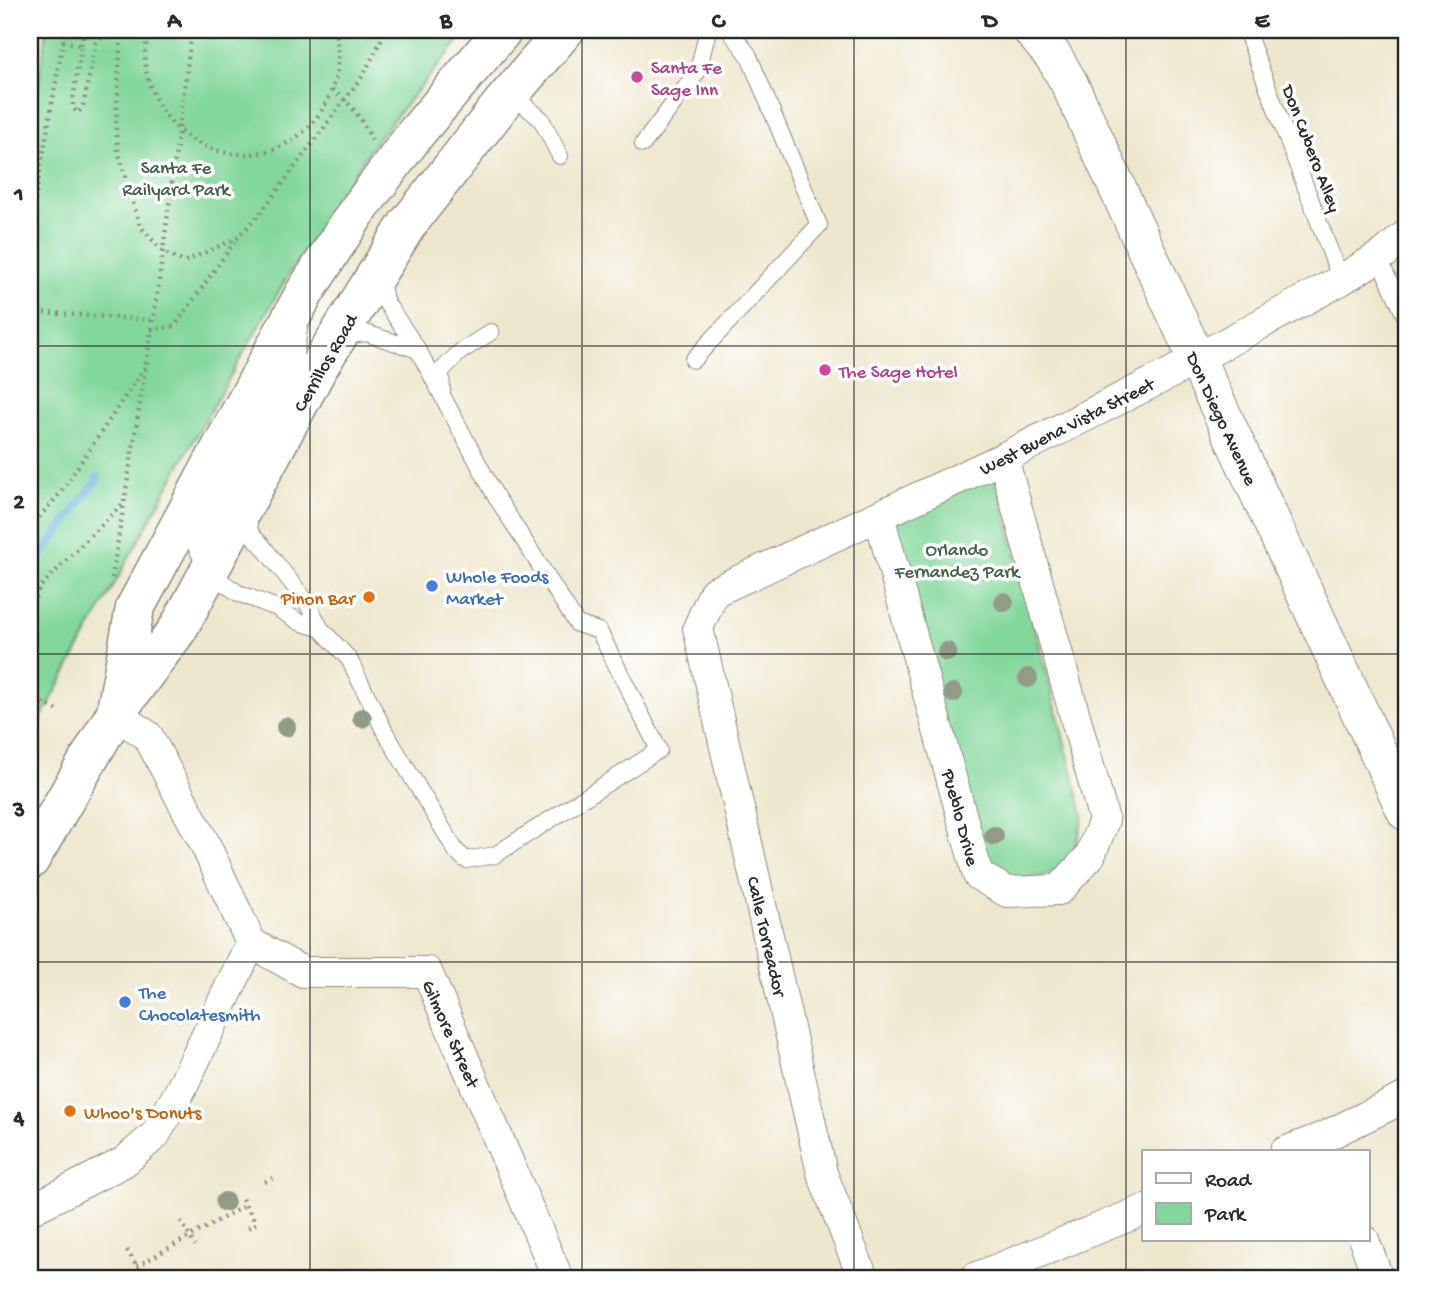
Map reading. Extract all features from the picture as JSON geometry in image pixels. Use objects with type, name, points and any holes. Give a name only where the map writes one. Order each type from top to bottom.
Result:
[{"type":"main road","name":"Cerrillos Road","points":[[115,714],[135,608],[306,292],[356,213],[416,133],[503,30]]},
{"type":"main road","name":"Cerrillos Road","points":[[30,859],[115,714],[178,629],[318,368],[407,225],[565,30]]},
{"type":"street","name":"Don Diego Avenue","points":[[1031,30],[1054,57],[1069,83],[1406,812]]},
{"type":"street","name":"West Buena Vista Street","points":[[714,592],[1003,458],[1196,360],[1341,280],[1378,257],[1406,235]]},
{"type":"street","name":"Pueblo Drive","points":[[878,516],[978,875],[1006,892],[1059,890],[1090,856],[1104,820],[1003,458]]},
{"type":"street","name":"Calle Torreador","points":[[714,592],[698,628],[701,642],[822,1173],[863,1278]]},
{"type":"street","points":[[30,1210],[124,1162],[155,1135],[181,1089],[251,943],[205,844],[148,736],[115,714]]},
{"type":"street","name":"Gilmore Street","points":[[251,943],[303,972],[427,972],[558,1278]]},
{"type":"street","points":[[1296,1150],[1329,1144],[1406,1097]]},
{"type":"street","points":[[975,1278],[1142,1211]]},
{"type":"street","points":[[1365,1242],[1378,1278]]},
{"type":"lane","points":[[643,144],[698,71],[708,30]]},
{"type":"lane","points":[[693,360],[819,225],[748,54],[729,30]]},
{"type":"lane","name":"Don Cubero Alley","points":[[1246,30],[1341,280]]},
{"type":"lane","points":[[511,94],[541,119],[560,156]]},
{"type":"lane","points":[[1378,257],[1406,318]]},
{"type":"lane","points":[[250,496],[248,529],[306,601],[320,629],[349,659],[385,732],[456,851],[466,860],[495,855],[659,750],[599,631],[577,624],[495,495],[418,350],[385,301],[380,269]]},
{"type":"lane","points":[[306,292],[295,355],[197,538],[196,546],[208,572],[239,593],[277,608],[299,622],[320,629]]},
{"type":"lane","points":[[442,395],[441,371],[460,352],[491,332]]},
{"type":"lane","points":[[338,336],[366,333],[418,350]]},
{"type":"path","points":[[30,228],[65,30]]},
{"type":"path","points":[[84,30],[73,100],[73,108],[78,113],[83,106],[96,43],[103,37],[140,37]]},
{"type":"path","points":[[121,30],[118,151],[140,226],[163,252],[184,262],[237,238]]},
{"type":"path","points":[[149,30],[144,60],[151,92],[168,121],[192,141],[220,152],[251,154],[281,146],[307,129],[326,105],[337,76],[339,46],[335,30]]},
{"type":"path","points":[[152,330],[175,326],[237,238],[259,215],[364,75],[386,30]]},
{"type":"path","points":[[110,590],[152,330],[192,32],[164,36]]},
{"type":"path","points":[[63,41],[81,45]]},
{"type":"path","points":[[332,90],[346,100],[364,122],[377,150]]},
{"type":"path","points":[[30,312],[153,320]]},
{"type":"path","points":[[30,528],[61,492],[146,367]]},
{"type":"path","points":[[30,611],[39,588],[124,502]]},
{"type":"path","points":[[30,697],[58,712]]},
{"type":"path","points":[[265,1182],[274,1177],[277,1186]]},
{"type":"path","points":[[242,1199],[256,1223],[248,1228]]},
{"type":"path","points":[[137,1266],[246,1205]]},
{"type":"path","points":[[181,1221],[195,1246]]},
{"type":"path","points":[[127,1250],[144,1278]]},
{"type":"green space","name":"Santa Fe Railyard Park","points":[[47,30],[468,30],[373,144],[286,279],[192,443],[30,738],[30,79],[39,80]]},
{"type":"green space","name":"Orlando Fernandez Park","points":[[995,472],[1083,814],[1078,839],[1070,858],[1063,865],[1044,876],[1018,879],[983,868],[887,522]]},
{"type":"waterway","points":[[30,572],[98,478]]},
{"type":"place","name":"Santa Fe Sage Inn","points":[[637,77]]},
{"type":"place","name":"The Sage Hotel","points":[[825,370]]},
{"type":"place","name":"Whole Foods Market","points":[[432,586]]},
{"type":"place","name":"Pinon Bar","points":[[369,597]]},
{"type":"place","name":"The Chocolatesmith","points":[[125,1002]]},
{"type":"place","name":"Whoo's Donuts","points":[[70,1111]]}]
